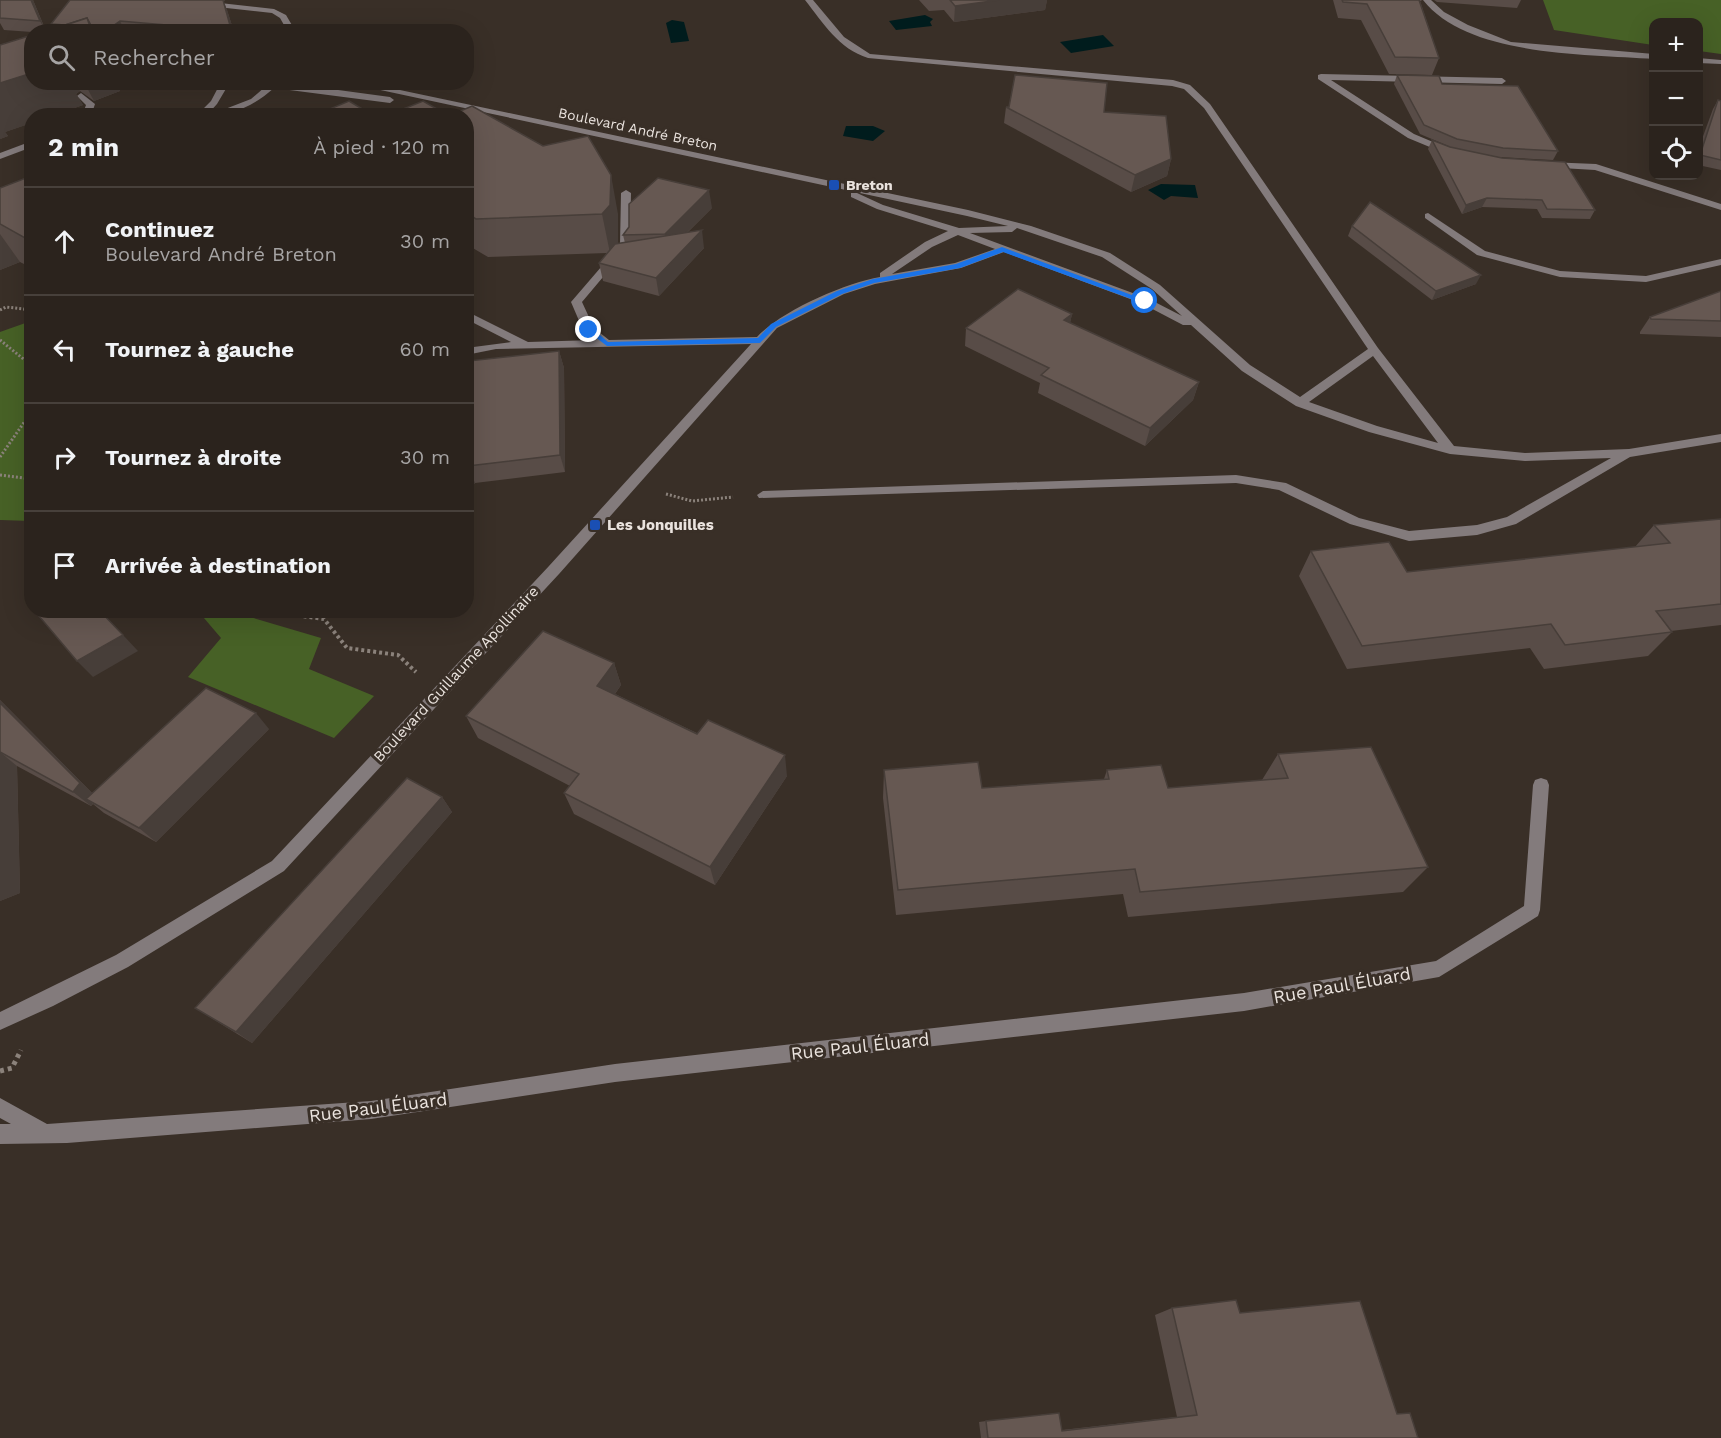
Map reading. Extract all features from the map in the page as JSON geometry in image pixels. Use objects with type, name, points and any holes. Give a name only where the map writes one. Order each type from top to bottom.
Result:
[{"type":"street","points":[[172,0],[274,12],[283,16],[287,23]]},
{"type":"street","points":[[809,0],[842,42],[850,49],[868,56],[1173,83],[1187,87],[1207,106],[1374,350],[1450,450]]},
{"type":"street","points":[[1427,0],[1430,5],[1453,21],[1509,44],[1649,57]]},
{"type":"street","points":[[1703,60],[1721,62]]},
{"type":"street","points":[[1459,154],[1411,136],[1322,77],[1503,81]]},
{"type":"street","points":[[208,108],[221,90]]},
{"type":"street","points":[[234,108],[254,101],[266,90]]},
{"type":"street","name":"Boulevard André Breton","points":[[318,90],[407,102],[435,102]]},
{"type":"street","name":"Boulevard André Breton","points":[[382,90],[464,108]]},
{"type":"street","points":[[81,96],[91,104],[89,108]]},
{"type":"street","name":"Boulevard André Breton","points":[[474,110],[968,213],[1027,228],[1106,255],[1156,287],[1246,368],[1300,403],[1373,429],[1450,450],[1525,458],[1629,453],[1721,438]]},
{"type":"street","points":[[0,156],[24,147]]},
{"type":"street","points":[[1541,164],[1596,167],[1721,207]]},
{"type":"street","name":"Boulevard André Breton","points":[[834,185],[880,207],[957,231],[1145,301],[1203,331]]},
{"type":"street","points":[[607,344],[589,330],[576,302],[625,246],[626,192]]},
{"type":"street","points":[[968,213],[988,231],[1002,249]]},
{"type":"street","points":[[1428,216],[1481,253],[1560,274],[1646,279],[1721,262]]},
{"type":"street","name":"Boulevard Guillaume Apollinaire","points":[[873,282],[909,260],[929,244],[957,231],[1027,228]]},
{"type":"street","name":"Boulevard Guillaume Apollinaire","points":[[0,1021],[122,961],[278,866],[630,485],[773,326],[840,292],[873,282],[957,266],[1002,249]]},
{"type":"street","points":[[474,318],[527,346]]},
{"type":"street","points":[[474,350],[496,346],[760,340]]},
{"type":"street","points":[[1300,403],[1374,350]]},
{"type":"street","points":[[763,495],[1236,479],[1282,486],[1355,520],[1409,536],[1477,530],[1511,521],[1629,453]]},
{"type":"street","name":"Rue Paul Éluard","points":[[0,1134],[67,1134],[371,1110],[615,1073],[1244,1002],[1438,969],[1532,910],[1540,784]]},
{"type":"street","name":"Rue Paul Éluard","points":[[0,1107],[44,1133]]},
{"type":"path","points":[[0,310],[6,307],[24,309]]},
{"type":"path","points":[[0,340],[24,360]]},
{"type":"path","points":[[0,457],[24,422]]},
{"type":"path","points":[[0,475],[24,478]]},
{"type":"path","points":[[630,485],[692,501],[763,495]]},
{"type":"path","points":[[316,618],[324,619],[347,648],[398,655],[437,694]]},
{"type":"green space","points":[[1543,0],[1721,0],[1721,54],[1703,52],[1703,18],[1649,18],[1649,44],[1554,30]]},
{"type":"green space","points":[[24,323],[24,521],[0,520],[0,332]]},
{"type":"green space","points":[[204,618],[253,618],[321,638],[309,669],[374,696],[334,738],[188,677],[221,638]]},
{"type":"water","points":[[925,15],[933,19],[930,22],[932,26],[896,30],[889,21]]},
{"type":"water","points":[[672,20],[684,22],[689,41],[671,43],[666,23]]},
{"type":"water","points":[[1103,35],[1114,46],[1071,53],[1060,42]]},
{"type":"water","points":[[846,126],[873,126],[885,131],[873,141],[843,136]]},
{"type":"water","points":[[1161,184],[1195,185],[1198,198],[1171,196],[1164,200],[1148,190]]},
{"type":"building","points":[[0,0],[31,0],[40,21],[0,18]]},
{"type":"building","points":[[70,0],[223,0],[230,24],[154,24],[120,21],[116,24],[90,24],[87,18],[68,24],[51,24]]},
{"type":"building","points":[[950,0],[999,0],[955,6]]},
{"type":"building","points":[[1342,0],[1419,0],[1439,58],[1395,57],[1367,4],[1343,2]]},
{"type":"building","points":[[87,18],[89,24],[69,24]]},
{"type":"building","points":[[24,38],[24,76],[0,83],[0,45]]},
{"type":"building","points":[[1015,75],[1107,83],[1104,112],[1166,116],[1171,159],[1135,175],[1006,107],[1009,107]]},
{"type":"building","points":[[1397,75],[1439,76],[1442,84],[1518,86],[1558,151],[1503,148],[1457,139],[1424,125]]},
{"type":"building","points":[[1718,100],[1721,101],[1721,160],[1703,156],[1703,146]]},
{"type":"building","points":[[349,101],[361,108],[332,108]]},
{"type":"building","points":[[423,101],[435,108],[406,108]]},
{"type":"building","points":[[472,106],[543,146],[588,136],[611,175],[610,205],[602,214],[474,218],[474,108],[467,108]]},
{"type":"building","points":[[1432,140],[1450,147],[1502,158],[1565,162],[1595,210],[1547,209],[1542,200],[1487,198],[1466,205]]},
{"type":"building","points":[[658,178],[709,190],[665,234],[623,235],[629,227],[629,204]]},
{"type":"building","points":[[24,179],[24,237],[0,224],[0,188]]},
{"type":"building","points":[[1370,202],[1481,275],[1436,291],[1352,226]]},
{"type":"building","points":[[702,230],[656,278],[599,263],[615,244]]},
{"type":"building","points":[[1018,289],[1072,314],[1064,320],[1199,382],[1150,428],[1041,375],[1049,368],[966,328]]},
{"type":"building","points":[[1721,291],[1721,321],[1651,319],[1650,317]]},
{"type":"building","points":[[559,351],[560,455],[474,465],[474,360]]},
{"type":"building","points":[[1721,519],[1721,604],[1656,611],[1672,632],[1565,645],[1551,624],[1362,646],[1311,551],[1389,542],[1407,572],[1670,543],[1654,525]]},
{"type":"building","points":[[41,618],[107,618],[123,635],[77,661]]},
{"type":"building","points":[[543,631],[614,663],[597,686],[697,734],[708,720],[785,755],[710,867],[564,793],[579,774],[466,716]]},
{"type":"building","points":[[206,688],[256,713],[139,828],[86,799]]},
{"type":"building","points":[[0,703],[80,783],[73,792],[0,752]]},
{"type":"building","points":[[1371,747],[1428,867],[1140,892],[1135,869],[898,890],[884,770],[978,762],[982,788],[1109,779],[1107,770],[1161,765],[1168,788],[1288,778],[1278,754]]},
{"type":"building","points":[[407,778],[442,797],[236,1032],[195,1008]]},
{"type":"building","points":[[1236,1300],[1240,1313],[1360,1301],[1397,1414],[1410,1413],[1418,1438],[988,1438],[986,1421],[1059,1413],[1062,1431],[1197,1415],[1172,1308]]},
{"type":"place","name":"Breton","points":[[834,185]]},
{"type":"place","name":"Les Jonquilles","points":[[595,525]]},
{"type":"route","points":[[589,330],[607,344],[760,340],[773,326],[840,292],[873,282],[957,266],[1002,249],[1145,301]]}]
